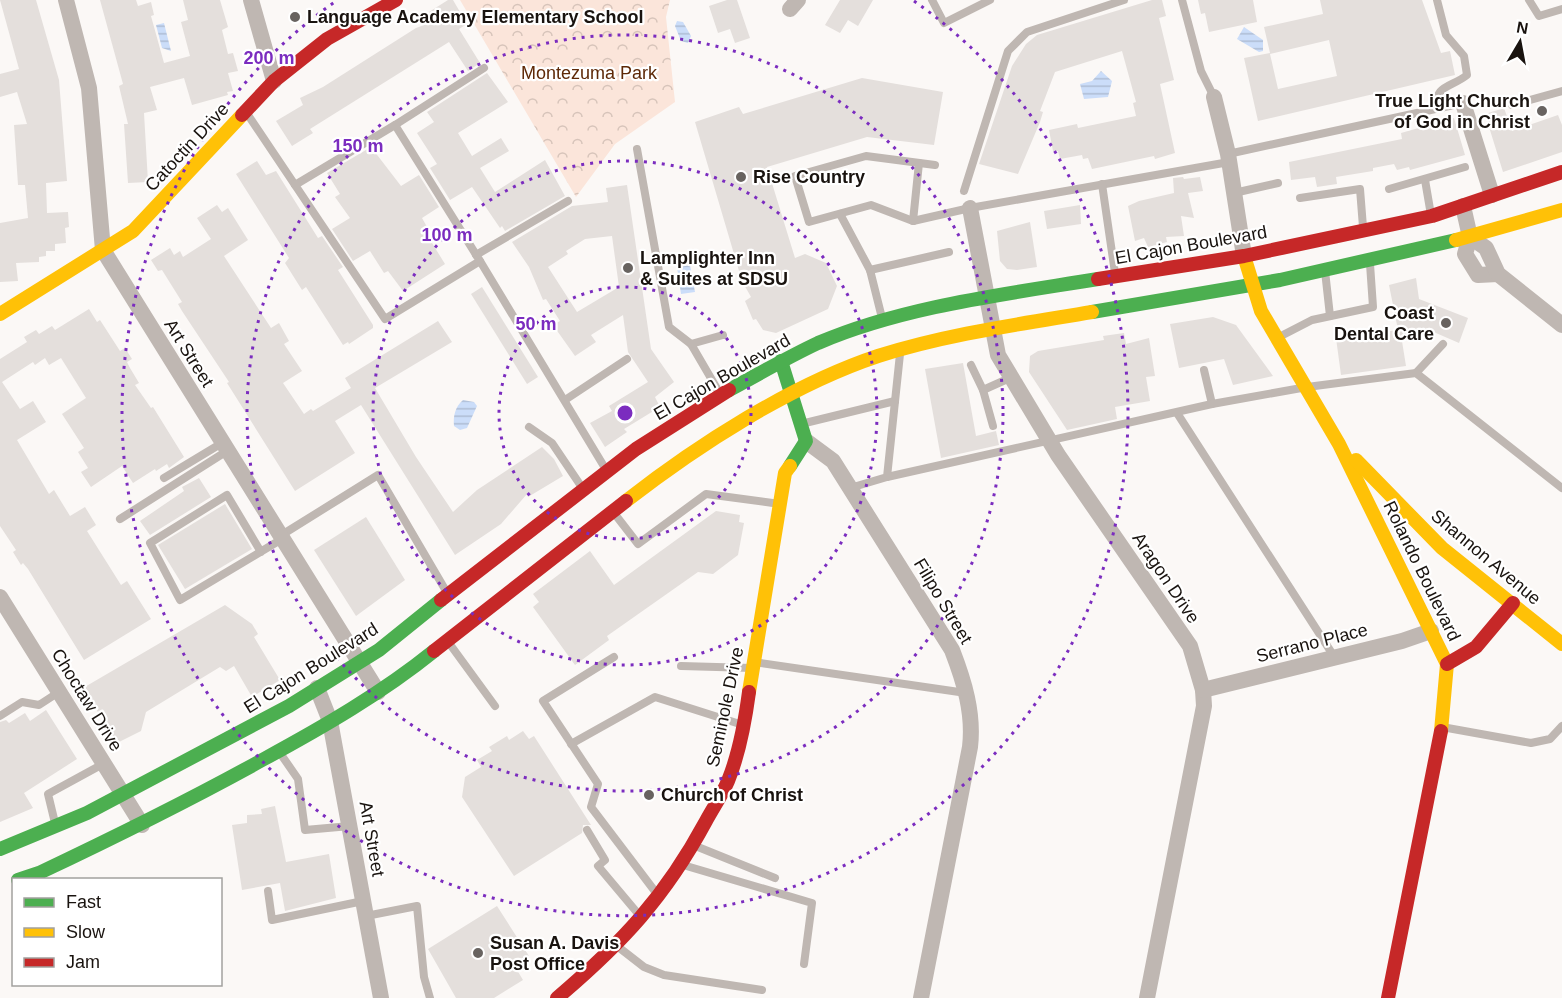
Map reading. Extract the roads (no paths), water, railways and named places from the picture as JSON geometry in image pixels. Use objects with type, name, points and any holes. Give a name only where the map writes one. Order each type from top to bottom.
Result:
[{"type":"main road","name":"Catoctin Drive","points":[[0,314],[133,231],[274,81],[327,39],[396,0]]},
{"type":"main road","name":"El Cajon Boulevard","points":[[0,849],[56,827],[123,795],[317,688],[379,650],[447,594],[636,448],[721,395],[781,361],[819,343],[883,321],[987,297],[1244,256],[1432,216],[1562,172]]},
{"type":"main road","points":[[20,878],[142,825],[278,750],[399,679],[658,476],[792,392],[879,356],[992,329],[1253,285],[1369,262],[1470,237],[1562,210]]},
{"type":"main road","name":"Rolando Boulevard","points":[[1244,256],[1261,311],[1339,444],[1447,664],[1442,727],[1388,998]]},
{"type":"main road","points":[[781,361],[806,441]]},
{"type":"main road","name":"Seminole Drive","points":[[557,998],[616,945],[659,897],[682,865],[728,781],[744,725],[785,473],[806,441]]},
{"type":"main road","name":"Shannon Avenue","points":[[1339,444],[1442,548],[1562,644]]},
{"type":"main road","points":[[1447,664],[1467,657],[1494,629],[1513,603]]},
{"type":"street","name":"Art Street","points":[[66,0],[89,88],[103,250],[378,692]]},
{"type":"street","points":[[251,0],[274,81]]},
{"type":"street","points":[[1214,98],[1229,158],[1244,256]]},
{"type":"street","points":[[1464,103],[1492,195]]},
{"type":"street","points":[[1463,206],[1470,237],[1486,248],[1498,274],[1562,325]]},
{"type":"street","name":"Aragon Drive","points":[[970,208],[998,355],[1049,441],[1190,646],[1203,690],[1204,706],[1147,998]]},
{"type":"street","name":"Filipo Street","points":[[806,441],[832,461],[850,488],[952,650],[966,693],[972,729],[970,747],[921,998]]},
{"type":"street","name":"Choctaw Drive","points":[[0,597],[142,825]]},
{"type":"street","name":"Serrano Place","points":[[1203,690],[1402,641],[1431,631]]},
{"type":"street","name":"Art Street","points":[[317,688],[330,720],[381,998]]},
{"type":"lane","points":[[932,0],[944,23],[990,0]]},
{"type":"lane","points":[[964,191],[1008,51],[1027,32],[1124,0]]},
{"type":"lane","points":[[1182,0],[1201,71],[1214,98]]},
{"type":"lane","points":[[1436,109],[1436,97],[1439,92],[1467,75],[1464,56],[1446,35],[1437,0]]},
{"type":"lane","points":[[1529,0],[1539,16],[1562,9]]},
{"type":"lane","points":[[295,185],[484,68]]},
{"type":"lane","points":[[1512,105],[1562,91]]},
{"type":"lane","points":[[934,165],[866,156],[795,176],[809,222],[871,205],[913,221],[1229,158],[1464,103]]},
{"type":"lane","points":[[245,112],[385,319],[568,201]]},
{"type":"lane","points":[[395,125],[607,471]]},
{"type":"lane","points":[[637,149],[669,327],[691,344],[721,395]]},
{"type":"lane","points":[[913,221],[919,163]]},
{"type":"lane","points":[[1389,189],[1465,167]]},
{"type":"lane","points":[[1425,180],[1432,216]]},
{"type":"lane","points":[[1234,193],[1278,183]]},
{"type":"lane","points":[[1102,184],[1116,276]]},
{"type":"lane","points":[[1300,198],[1360,189],[1363,230]]},
{"type":"lane","points":[[840,214],[870,270],[883,321]]},
{"type":"lane","points":[[870,270],[950,252]]},
{"type":"lane","points":[[1278,338],[1312,320],[1373,307],[1369,262]]},
{"type":"lane","points":[[1325,271],[1330,316]]},
{"type":"lane","points":[[691,344],[723,335]]},
{"type":"lane","points":[[850,488],[887,477],[1212,404],[1307,387],[1416,373],[1443,344]]},
{"type":"lane","points":[[887,477],[901,351]]},
{"type":"lane","points":[[564,400],[627,359]]},
{"type":"lane","points":[[971,365],[983,390],[993,426]]},
{"type":"lane","points":[[1204,370],[1212,404]]},
{"type":"lane","points":[[1416,373],[1562,488]]},
{"type":"lane","points":[[983,390],[1012,377]]},
{"type":"lane","points":[[801,424],[895,401]]},
{"type":"lane","points":[[1177,413],[1335,658]]},
{"type":"lane","points":[[529,427],[552,443],[583,489]]},
{"type":"lane","points":[[164,478],[225,447]]},
{"type":"lane","points":[[120,519],[225,447]]},
{"type":"lane","points":[[261,552],[227,495],[150,543],[180,600],[261,552],[378,475],[447,594]]},
{"type":"lane","points":[[612,511],[638,544],[706,494],[780,504]]},
{"type":"lane","points":[[447,640],[495,706]]},
{"type":"lane","points":[[614,657],[543,701],[598,784],[591,807],[659,897]]},
{"type":"lane","points":[[681,666],[753,665],[966,693]]},
{"type":"lane","points":[[0,716],[22,702],[39,705],[59,692]]},
{"type":"lane","points":[[572,744],[655,697],[744,725]]},
{"type":"lane","points":[[1442,727],[1531,743],[1550,739],[1562,726]]},
{"type":"lane","points":[[278,750],[298,779],[305,830],[350,826]]},
{"type":"lane","points":[[56,827],[48,794],[104,764]]},
{"type":"lane","points":[[587,830],[605,860],[598,866],[642,918]]},
{"type":"lane","points":[[692,845],[775,878]]},
{"type":"lane","points":[[682,865],[812,903],[804,964]]},
{"type":"lane","points":[[268,891],[272,920],[365,908],[417,906],[424,977],[430,998]]},
{"type":"lane","points":[[616,945],[644,967],[658,973],[762,990]]},
{"type":"water","points":[[677,21],[683,22],[691,36],[688,43],[681,41],[675,26]]},
{"type":"water","points":[[164,23],[171,51],[162,48],[156,25]]},
{"type":"water","points":[[1244,27],[1263,40],[1263,51],[1259,52],[1237,39]]},
{"type":"water","points":[[1101,71],[1112,81],[1108,97],[1084,99],[1080,84],[1092,81]]},
{"type":"water","points":[[690,265],[695,292],[681,294],[677,267]]},
{"type":"water","points":[[463,400],[474,402],[477,406],[467,428],[460,430],[454,426],[454,419],[456,409]]},
{"type":"place","name":"Language Academy Elementary School","points":[[295,17]]},
{"type":"place","name":"True Light Church of God in Christ","points":[[1542,111]]},
{"type":"place","name":"Rise Country","points":[[741,177]]},
{"type":"place","name":"Lamplighter Inn & Suites at SDSU","points":[[628,268]]},
{"type":"place","name":"Coast Dental Care","points":[[1446,323]]},
{"type":"place","name":"Church of Christ","points":[[649,795]]},
{"type":"place","name":"Susan A. Davis Post Office","points":[[478,953]]},
{"type":"park label","name":"Montezuma Park","points":[[589,73]]}]
